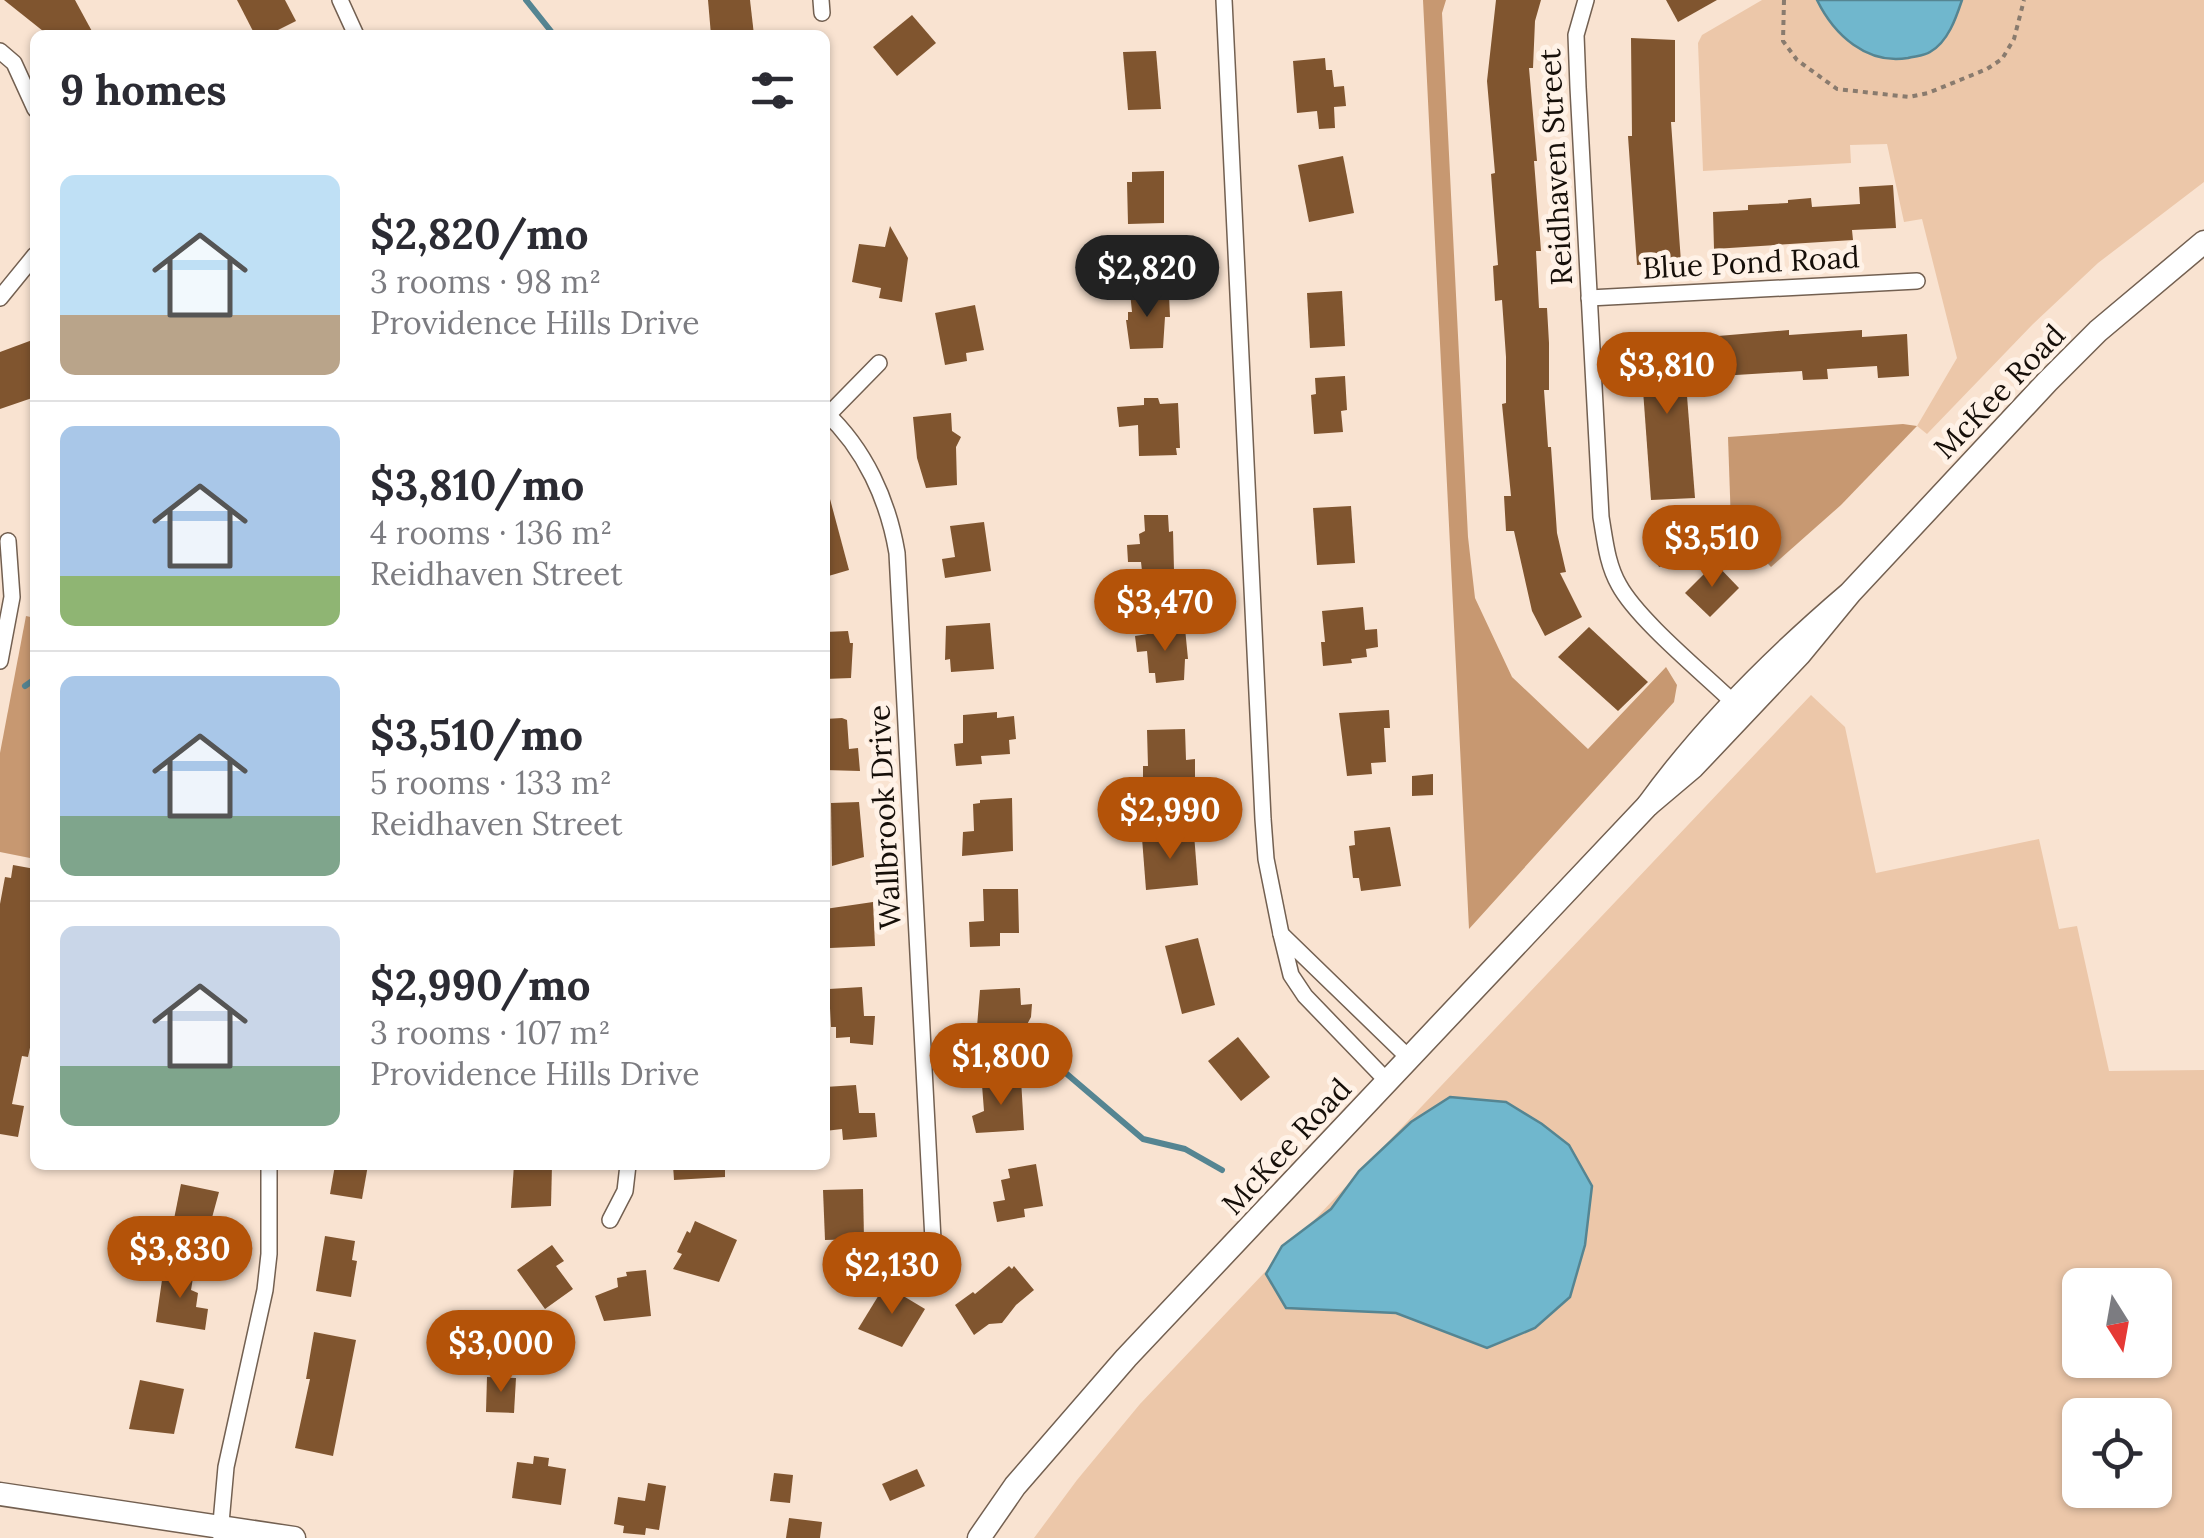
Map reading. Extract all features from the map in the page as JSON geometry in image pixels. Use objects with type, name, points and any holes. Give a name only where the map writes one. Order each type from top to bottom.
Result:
[{"type":"street","points":[[340,0],[354,30]]},
{"type":"street","points":[[1224,0],[1266,859],[1291,975],[1305,996],[1388,1082]]},
{"type":"street","name":"Reidhaven Street","points":[[1586,0],[1576,35],[1601,517],[1608,560],[1619,587],[1635,606],[1734,703]]},
{"type":"street","points":[[0,50],[14,63],[30,98]]},
{"type":"street","name":"McKee Road","points":[[979,1538],[1026,1474],[1126,1358],[1648,805],[1693,767],[1799,656],[1850,593],[2098,331],[2204,242]]},
{"type":"street","points":[[0,298],[30,261]]},
{"type":"street","name":"Blue Pond Road","points":[[1589,298],[1917,281]]},
{"type":"street","points":[[830,411],[878,363]]},
{"type":"street","name":"Wallbrook Drive","points":[[830,418],[866,464],[882,494],[897,552],[932,1240]]},
{"type":"street","points":[[0,661],[12,598],[8,541]]},
{"type":"street","name":"McKee Road","points":[[1648,805],[1681,759],[1788,645],[1850,593]]},
{"type":"street","points":[[1281,934],[1410,1059]]},
{"type":"street","points":[[220,1532],[226,1467],[270,1254],[270,1170]]},
{"type":"street","points":[[610,1220],[625,1191],[627,1170]]},
{"type":"street","points":[[0,1494],[220,1532],[294,1538]]},
{"type":"path","points":[[1784,0],[1783,41],[1797,60],[1837,90],[1909,97],[1987,70],[2002,59],[2014,38],[2024,0]]},
{"type":"shaded area","points":[[1423,0],[1446,0],[1442,13],[1468,537],[1475,598],[1512,677],[1588,749],[1666,667],[1677,685],[1674,702],[1469,929]]},
{"type":"shaded area","points":[[1762,0],[2204,0],[2204,182],[2098,263],[1927,434],[1917,426],[1957,358],[1922,219],[1904,222],[1887,144],[1850,145],[1851,163],[1703,171],[1698,43],[1702,35]]},
{"type":"shaded area","points":[[1917,426],[1841,505],[1771,567],[1731,524],[1728,437]]},
{"type":"shaded area","points":[[26,616],[30,617],[30,858],[0,852],[0,753]]},
{"type":"shaded area","points":[[1811,695],[1845,727],[1876,873],[2039,839],[2059,929],[2077,926],[2109,1071],[2204,1070],[2204,1538],[1034,1538],[1140,1404]]},
{"type":"water","points":[[1817,0],[1962,0],[1950,29],[1936,48],[1922,55],[1893,59],[1866,52],[1842,36]]},
{"type":"water","points":[[1450,1097],[1506,1102],[1569,1145],[1592,1186],[1585,1245],[1570,1297],[1535,1328],[1487,1348],[1396,1313],[1286,1308],[1266,1274],[1282,1246],[1331,1209],[1359,1171],[1411,1122]]},
{"type":"building","points":[[4,0],[75,0],[91,30],[42,30]]},
{"type":"building","points":[[237,0],[285,0],[296,21],[278,30],[252,30]]},
{"type":"building","points":[[708,0],[750,0],[753,30],[711,30]]},
{"type":"building","points":[[1496,0],[1541,0],[1535,21],[1533,68],[1529,68],[1541,251],[1536,251],[1539,308],[1547,308],[1549,343],[1549,390],[1544,390],[1557,533],[1566,572],[1560,573],[1582,617],[1545,636],[1532,611],[1514,531],[1506,531],[1504,496],[1511,496],[1502,404],[1506,403],[1506,357],[1502,300],[1495,301],[1493,266],[1498,265],[1491,174],[1495,173],[1487,81]]},
{"type":"building","points":[[1666,0],[1717,0],[1678,22]]},
{"type":"building","points":[[912,15],[936,43],[897,76],[873,47]]},
{"type":"building","points":[[1631,38],[1675,40],[1675,122],[1671,122],[1681,262],[1637,265],[1628,136],[1632,136]]},
{"type":"building","points":[[1156,51],[1161,109],[1128,110],[1123,52]]},
{"type":"building","points":[[1325,58],[1326,70],[1332,70],[1334,87],[1344,86],[1346,106],[1334,107],[1335,128],[1319,129],[1317,111],[1297,113],[1293,61]]},
{"type":"building","points":[[1343,156],[1354,213],[1309,222],[1298,165]]},
{"type":"building","points":[[1164,171],[1164,223],[1128,224],[1127,182],[1132,182],[1132,172]]},
{"type":"building","points":[[1893,185],[1896,228],[1852,230],[1853,240],[1714,249],[1713,212],[1811,198],[1812,207],[1860,204],[1859,187]]},
{"type":"building","points":[[890,226],[908,258],[902,302],[879,298],[881,288],[852,282],[859,244],[885,247]]},
{"type":"building","points":[[1147,291],[1148,296],[1169,295],[1170,317],[1165,317],[1163,348],[1130,349],[1126,320],[1128,312],[1132,312],[1130,292]]},
{"type":"building","points":[[1342,291],[1345,346],[1310,348],[1307,293]]},
{"type":"building","points":[[975,305],[984,350],[966,353],[967,361],[945,365],[935,313]]},
{"type":"building","points":[[1789,330],[1789,335],[1862,330],[1862,337],[1907,334],[1909,376],[1878,378],[1877,366],[1827,369],[1828,379],[1803,380],[1802,371],[1720,376],[1718,336]]},
{"type":"building","points":[[1682,332],[1695,498],[1651,500],[1639,335]]},
{"type":"building","points":[[30,341],[30,399],[0,409],[0,352]]},
{"type":"building","points":[[1345,376],[1347,410],[1341,411],[1343,432],[1314,434],[1311,395],[1316,394],[1315,378]]},
{"type":"building","points":[[1144,398],[1158,398],[1160,404],[1178,403],[1177,455],[1139,456],[1138,425],[1119,427],[1117,407],[1144,405]]},
{"type":"building","points":[[951,413],[952,431],[961,437],[956,447],[957,485],[926,488],[917,458],[913,417]]},
{"type":"building","points":[[830,499],[849,570],[830,576]]},
{"type":"building","points":[[1351,506],[1355,563],[1317,565],[1313,508]]},
{"type":"building","points":[[1144,515],[1168,515],[1169,532],[1173,531],[1174,570],[1142,571],[1141,562],[1128,562],[1127,545],[1140,544],[1139,534],[1145,531]]},
{"type":"building","points":[[1685,519],[1698,552],[1659,567],[1646,534]]},
{"type":"building","points":[[984,522],[991,571],[945,578],[942,559],[955,557],[950,526]]},
{"type":"building","points":[[1715,563],[1739,588],[1710,617],[1685,593]]},
{"type":"building","points":[[1363,607],[1365,630],[1377,629],[1378,647],[1366,649],[1367,657],[1351,659],[1352,663],[1323,666],[1322,611]]},
{"type":"building","points":[[990,623],[994,669],[951,672],[950,659],[945,660],[946,626]]},
{"type":"building","points":[[1589,627],[1648,682],[1618,711],[1558,657]]},
{"type":"building","points":[[1185,628],[1188,659],[1184,680],[1156,683],[1155,673],[1149,673],[1147,651],[1137,652],[1135,636]]},
{"type":"building","points":[[848,631],[853,643],[851,678],[830,679],[830,632]]},
{"type":"building","points":[[1389,710],[1390,728],[1384,728],[1386,762],[1371,763],[1372,774],[1347,776],[1339,713]]},
{"type":"building","points":[[997,712],[997,718],[1014,716],[1016,739],[1009,740],[1010,754],[981,756],[982,764],[956,766],[954,744],[963,743],[963,715]]},
{"type":"building","points":[[830,719],[847,720],[849,749],[858,748],[860,771],[830,770]]},
{"type":"building","points":[[1185,729],[1186,760],[1195,759],[1195,781],[1143,782],[1143,766],[1148,766],[1147,730]]},
{"type":"building","points":[[1433,774],[1433,795],[1412,796],[1412,776]]},
{"type":"building","points":[[1012,798],[1013,851],[962,856],[963,832],[974,831],[973,804]]},
{"type":"building","points":[[859,802],[864,857],[832,866],[831,803]]},
{"type":"building","points":[[1390,827],[1401,886],[1361,891],[1359,878],[1353,878],[1349,846],[1355,845],[1354,831]]},
{"type":"building","points":[[1194,834],[1198,885],[1146,890],[1142,838]]},
{"type":"building","points":[[13,865],[30,868],[30,1048],[28,1057],[22,1056],[12,1104],[24,1106],[18,1137],[0,1134],[0,904],[5,877],[11,878]]},
{"type":"building","points":[[983,889],[1018,889],[1019,933],[1000,933],[1000,946],[970,947],[969,922],[984,921]]},
{"type":"building","points":[[873,902],[875,946],[830,948],[830,908]]},
{"type":"building","points":[[1198,938],[1215,1005],[1182,1014],[1165,946]]},
{"type":"building","points":[[862,987],[864,1016],[875,1016],[873,1045],[850,1043],[850,1037],[836,1038],[836,1027],[831,1027],[830,989]]},
{"type":"building","points":[[1020,988],[1021,1005],[1032,1004],[1031,1017],[1022,1034],[976,1039],[980,990]]},
{"type":"building","points":[[1238,1037],[1270,1077],[1241,1101],[1208,1061]]},
{"type":"building","points":[[1021,1079],[1024,1130],[976,1133],[972,1116],[984,1111],[982,1085]]},
{"type":"building","points":[[856,1085],[859,1113],[875,1113],[877,1137],[843,1140],[842,1129],[830,1130],[830,1087]]},
{"type":"building","points":[[1036,1164],[1043,1206],[1024,1209],[1025,1217],[997,1222],[993,1202],[1005,1200],[1001,1180],[1010,1178],[1008,1169]]},
{"type":"building","points":[[334,1170],[367,1170],[362,1199],[330,1194]]},
{"type":"building","points":[[514,1170],[552,1170],[551,1206],[511,1208]]},
{"type":"building","points":[[673,1170],[725,1170],[725,1177],[674,1180]]},
{"type":"building","points":[[181,1184],[219,1192],[204,1247],[171,1234]]},
{"type":"building","points":[[863,1189],[864,1239],[825,1240],[823,1190]]},
{"type":"building","points":[[695,1221],[737,1240],[719,1282],[673,1269],[682,1254],[677,1252]]},
{"type":"building","points":[[325,1236],[355,1241],[352,1260],[357,1261],[351,1297],[316,1291]]},
{"type":"building","points":[[552,1245],[564,1261],[556,1266],[573,1289],[545,1309],[517,1270]]},
{"type":"building","points":[[164,1266],[194,1272],[191,1290],[198,1293],[196,1307],[208,1309],[205,1330],[156,1322]]},
{"type":"building","points":[[1014,1266],[1034,1290],[1002,1323],[989,1324],[974,1335],[955,1305]]},
{"type":"building","points":[[646,1270],[651,1316],[604,1321],[595,1296],[618,1287],[617,1278],[627,1276],[626,1272]]},
{"type":"building","points":[[885,1285],[925,1309],[902,1347],[858,1329]]},
{"type":"building","points":[[314,1332],[356,1340],[333,1456],[295,1448],[310,1379],[306,1379]]},
{"type":"building","points":[[487,1377],[516,1378],[514,1413],[486,1412]]},
{"type":"building","points":[[140,1380],[184,1389],[174,1434],[129,1429]]},
{"type":"building","points":[[534,1456],[549,1458],[548,1466],[566,1469],[561,1505],[512,1498],[517,1462],[533,1464]]},
{"type":"building","points":[[917,1469],[925,1486],[890,1501],[882,1484]]},
{"type":"building","points":[[774,1473],[793,1475],[790,1503],[770,1501]]},
{"type":"building","points":[[648,1483],[666,1486],[659,1530],[646,1528],[645,1535],[623,1533],[624,1526],[614,1524],[618,1497],[645,1501]]},
{"type":"building","points":[[789,1518],[822,1522],[820,1538],[786,1538]]},
{"type":"waterway","points":[[526,0],[550,30]]},
{"type":"waterway","points":[[25,686],[30,682]]},
{"type":"waterway","points":[[1061,1069],[1143,1139],[1185,1149],[1222,1170]]}]
